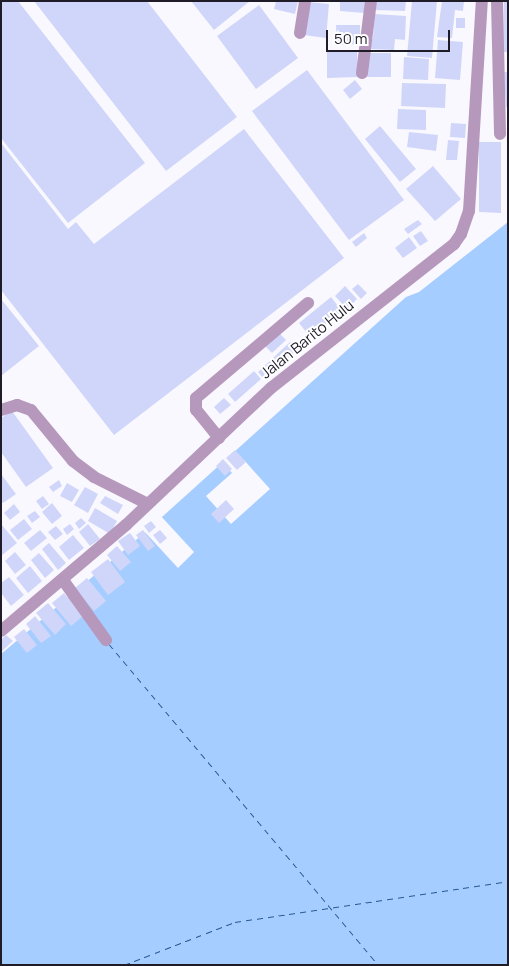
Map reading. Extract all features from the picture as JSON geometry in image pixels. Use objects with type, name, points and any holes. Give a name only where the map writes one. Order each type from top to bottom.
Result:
[{"type":"street","points":[[300,33],[305,1]]},
{"type":"street","points":[[362,73],[371,1]]},
{"type":"street","name":"Jalan Barito Hulu","points":[[1,631],[63,580],[148,504],[271,388],[454,244],[461,234],[469,211],[482,1]]},
{"type":"street","points":[[497,1],[500,134]]},
{"type":"street","points":[[219,438],[196,410],[196,398],[308,303]]},
{"type":"street","points":[[1,410],[17,405],[31,410],[73,461],[94,477],[148,504]]},
{"type":"street","points":[[63,580],[106,640]]},
{"type":"water","points":[[508,222],[508,965],[1,965],[1,654],[142,535],[406,297],[419,292]]},
{"type":"pier","points":[[229,454],[238,464],[244,460],[270,489],[231,524],[206,496],[232,473],[221,461]]},
{"type":"pier","points":[[159,514],[194,552],[178,568],[143,530]]},
{"type":"building","points":[[1,1],[18,1],[145,163],[68,223],[1,138]]},
{"type":"building","points":[[34,1],[147,1],[237,117],[166,171]]},
{"type":"building","points":[[191,1],[250,1],[214,30]]},
{"type":"building","points":[[276,1],[298,1],[295,14],[274,9]]},
{"type":"building","points":[[340,1],[365,1],[364,13],[340,11]]},
{"type":"building","points":[[373,1],[406,1],[405,11],[373,10]]},
{"type":"building","points":[[412,1],[437,1],[432,58],[407,56]]},
{"type":"building","points":[[442,1],[464,1],[463,11],[455,10],[452,38],[437,37]]},
{"type":"building","points":[[504,1],[508,1],[508,52],[503,52]]},
{"type":"building","points":[[308,2],[329,4],[326,38],[304,35]]},
{"type":"building","points":[[259,5],[298,58],[256,89],[217,36]]},
{"type":"building","points":[[375,14],[406,16],[405,40],[395,39],[394,50],[367,49],[373,38]]},
{"type":"building","points":[[456,18],[465,18],[465,28],[456,28]]},
{"type":"building","points":[[336,25],[360,25],[360,44],[337,45]]},
{"type":"building","points":[[438,40],[463,42],[460,80],[435,78]]},
{"type":"building","points":[[357,51],[358,77],[327,78],[327,52]]},
{"type":"building","points":[[365,53],[391,53],[391,77],[365,77]]},
{"type":"building","points":[[404,57],[429,59],[428,80],[403,79]]},
{"type":"building","points":[[307,70],[404,200],[349,240],[252,111]]},
{"type":"building","points":[[504,72],[508,72],[508,107],[506,107]]},
{"type":"building","points":[[355,80],[362,89],[350,99],[343,90]]},
{"type":"building","points":[[402,83],[446,84],[445,108],[401,106]]},
{"type":"building","points":[[398,109],[426,110],[426,130],[397,129]]},
{"type":"building","points":[[451,123],[466,124],[465,138],[450,137]]},
{"type":"building","points":[[380,126],[416,169],[400,182],[365,139]]},
{"type":"building","points":[[244,129],[344,258],[114,435],[1,290],[1,143],[68,229],[76,222],[94,244]]},
{"type":"building","points":[[409,132],[438,135],[436,151],[407,147]]},
{"type":"building","points":[[448,140],[459,141],[457,160],[446,160]]},
{"type":"building","points":[[479,142],[501,142],[501,213],[479,212]]},
{"type":"building","points":[[433,166],[461,199],[435,221],[406,189]]},
{"type":"building","points":[[418,220],[422,224],[408,234],[404,229]]},
{"type":"building","points":[[421,231],[428,241],[420,246],[413,236]]},
{"type":"building","points":[[364,233],[367,238],[356,247],[352,242]]},
{"type":"building","points":[[409,237],[417,248],[403,258],[395,248]]},
{"type":"building","points":[[358,284],[367,293],[361,299],[352,289]]},
{"type":"building","points":[[345,286],[357,299],[347,309],[335,296]]},
{"type":"building","points":[[331,297],[342,311],[310,337],[299,323]]},
{"type":"building","points":[[1,299],[39,346],[1,376]]},
{"type":"building","points":[[279,333],[286,340],[272,353],[265,346]]},
{"type":"building","points":[[290,342],[297,350],[265,380],[258,372]]},
{"type":"building","points":[[254,371],[261,379],[235,402],[228,394]]},
{"type":"building","points":[[224,398],[231,405],[220,414],[214,407]]},
{"type":"building","points":[[12,411],[53,468],[26,487],[1,452],[1,418]]},
{"type":"building","points":[[235,450],[246,462],[237,470],[226,458]]},
{"type":"building","points":[[223,459],[232,469],[225,476],[216,466]]},
{"type":"building","points":[[1,474],[16,494],[3,503],[1,501]]},
{"type":"building","points":[[59,480],[62,486],[53,492],[49,487]]},
{"type":"building","points":[[67,483],[79,490],[72,502],[60,496]]},
{"type":"building","points":[[85,487],[98,494],[88,513],[74,505]]},
{"type":"building","points":[[43,496],[49,504],[42,509],[36,501]]},
{"type":"building","points":[[105,496],[123,505],[118,514],[100,503]]},
{"type":"building","points":[[226,500],[234,509],[219,523],[211,514]]},
{"type":"building","points":[[52,503],[62,516],[52,524],[42,512]]},
{"type":"building","points":[[14,504],[20,512],[10,520],[4,513]]},
{"type":"building","points":[[95,508],[117,521],[110,534],[88,521]]},
{"type":"building","points":[[35,511],[40,517],[32,523],[27,516]]},
{"type":"building","points":[[81,518],[86,523],[79,529],[75,523]]},
{"type":"building","points":[[24,519],[32,529],[18,540],[10,530]]},
{"type":"building","points":[[151,521],[156,527],[149,533],[144,526]]},
{"type":"building","points":[[1,524],[17,543],[1,556]]},
{"type":"building","points":[[70,524],[74,529],[67,535],[63,529]]},
{"type":"building","points":[[88,524],[100,539],[90,546],[79,532]]},
{"type":"building","points":[[56,526],[63,534],[55,540],[48,532]]},
{"type":"building","points":[[40,530],[47,538],[31,551],[24,543]]},
{"type":"building","points":[[143,530],[155,546],[148,551],[136,535]]},
{"type":"building","points":[[160,530],[167,538],[160,544],[153,535]]},
{"type":"building","points":[[130,533],[140,546],[128,555],[118,541]]},
{"type":"building","points":[[73,535],[84,548],[69,560],[59,547]]},
{"type":"building","points":[[49,543],[66,563],[58,570],[42,549]]},
{"type":"building","points":[[117,546],[131,562],[120,571],[107,555]]},
{"type":"building","points":[[15,552],[26,565],[15,574],[5,561]]},
{"type":"building","points":[[39,553],[54,570],[45,578],[31,560]]},
{"type":"building","points":[[108,559],[125,582],[108,595],[91,572]]},
{"type":"building","points":[[30,566],[42,581],[28,593],[16,578]]},
{"type":"building","points":[[9,577],[24,595],[11,606],[1,593],[1,583]]},
{"type":"building","points":[[87,578],[106,601],[94,611],[75,588]]},
{"type":"building","points":[[64,593],[83,616],[71,626],[52,603]]},
{"type":"building","points":[[48,603],[66,624],[55,635],[36,613]]},
{"type":"building","points":[[35,616],[51,636],[41,643],[26,624]]},
{"type":"building","points":[[24,629],[37,645],[27,653],[14,637]]},
{"type":"building","points":[[6,635],[13,641],[1,652],[1,640]]},
{"type":"ferry route","points":[[109,644],[378,965]]},
{"type":"ferry route","points":[[124,965],[235,922],[508,881]]}]
